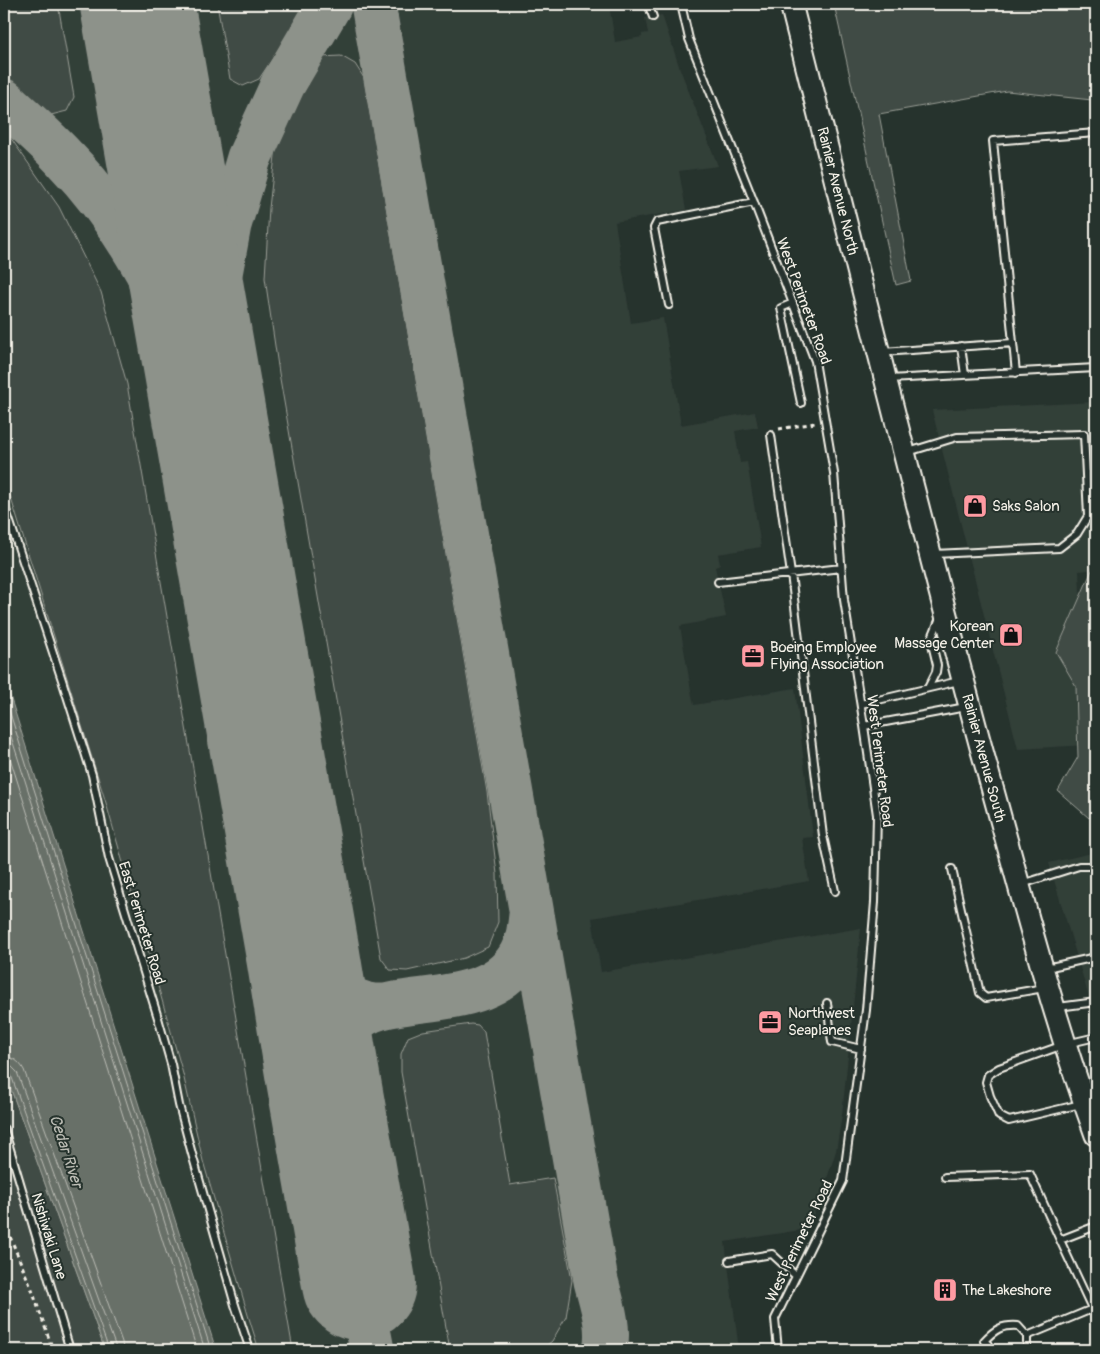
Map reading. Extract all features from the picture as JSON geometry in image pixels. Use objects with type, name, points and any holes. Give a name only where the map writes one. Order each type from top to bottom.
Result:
[{"type":"main road","name":"Rainier Avenue North","points":[[791,4],[885,379]]},
{"type":"main road","name":"Rainier Avenue South","points":[[885,379],[903,454],[1019,885],[1045,978],[1096,1134]]},
{"type":"lane","points":[[648,4],[653,17]]},
{"type":"lane","name":"West Perimeter Road","points":[[681,4],[689,39],[815,360],[834,473],[844,600],[877,815],[875,902],[866,1010],[844,1181],[775,1319],[778,1350]]},
{"type":"lane","points":[[1016,373],[993,142],[1096,133]]},
{"type":"lane","points":[[669,305],[654,228],[657,222],[754,202]]},
{"type":"lane","points":[[792,303],[780,308],[801,403]]},
{"type":"lane","points":[[879,352],[1013,343]]},
{"type":"lane","points":[[961,346],[965,375]]},
{"type":"lane","points":[[885,379],[1096,368]]},
{"type":"lane","points":[[771,434],[823,836],[835,891]]},
{"type":"lane","points":[[903,454],[957,437],[1084,434],[1088,516],[1078,534],[1059,548],[930,554]]},
{"type":"lane","name":"East Perimeter Road","points":[[4,504],[92,774],[109,858],[158,1018],[171,1064],[178,1105],[235,1305],[250,1350]]},
{"type":"lane","points":[[718,582],[841,568]]},
{"type":"lane","points":[[928,688],[936,672],[937,665],[931,640],[944,608]]},
{"type":"lane","points":[[861,704],[963,680]]},
{"type":"lane","points":[[864,726],[970,706]]},
{"type":"lane","points":[[1019,885],[1079,866],[1091,866],[1096,870]]},
{"type":"lane","points":[[952,869],[980,993],[986,998],[1045,978],[1096,957]]},
{"type":"lane","points":[[1055,1008],[1096,1002]]},
{"type":"lane","points":[[827,1003],[832,1042],[861,1049]]},
{"type":"lane","points":[[1085,1104],[1009,1121],[999,1116],[986,1082],[988,1075],[999,1068],[1066,1044],[1096,1037]]},
{"type":"lane","name":"Nishiwaki Lane","points":[[4,1129],[70,1350]]},
{"type":"lane","points":[[945,1177],[1030,1174],[1096,1317]]},
{"type":"lane","points":[[1060,1240],[1096,1226]]},
{"type":"lane","points":[[729,1261],[772,1254],[796,1276]]},
{"type":"lane","points":[[1027,1336],[1092,1309]]},
{"type":"lane","points":[[990,1346],[984,1341],[994,1331],[1007,1325],[1018,1326],[1027,1336],[1027,1350]]},
{"type":"path","points":[[790,427],[816,423]]},
{"type":"path","points":[[4,1222],[32,1290],[53,1350]]},
{"type":"shaded area","points":[[4,4],[609,4],[615,42],[642,37],[642,34],[648,33],[645,18],[662,15],[680,69],[718,166],[679,171],[686,210],[615,222],[631,323],[663,318],[681,425],[755,412],[758,427],[735,431],[740,463],[747,462],[761,547],[718,554],[720,565],[715,567],[726,617],[680,626],[692,696],[694,705],[795,688],[813,837],[802,838],[809,881],[592,918],[601,972],[861,928],[842,1115],[836,1151],[819,1203],[807,1229],[725,1242],[739,1350],[216,1350],[4,677]]},
{"type":"shaded area","points":[[4,4],[58,4],[74,97],[67,111],[51,115],[4,80]]},
{"type":"shaded area","points":[[217,4],[309,4],[259,79],[243,86],[230,79]]},
{"type":"shaded area","points":[[834,4],[1096,4],[1096,100],[1007,91],[879,114],[911,281],[896,285]]},
{"type":"shaded area","points":[[341,56],[355,64],[364,78],[487,792],[497,874],[498,922],[488,947],[464,958],[407,971],[390,970],[381,958],[279,373],[265,278],[269,208],[276,147],[292,96],[308,68],[321,57]]},
{"type":"shaded area","points":[[4,132],[10,137],[59,207],[101,292],[127,384],[293,1350],[259,1350],[203,1161],[183,1074],[106,803],[4,476]]},
{"type":"shaded area","points":[[1096,402],[1096,569],[1079,571],[1087,745],[1018,749],[932,410]]},
{"type":"shaded area","points":[[1096,561],[1096,812],[1089,818],[1058,791],[1078,757],[1076,686],[1056,652]]},
{"type":"shaded area","points":[[1096,852],[1096,1021],[1049,863]]},
{"type":"shaded area","points":[[471,1024],[478,1025],[484,1032],[510,1185],[553,1178],[572,1280],[566,1317],[552,1341],[541,1350],[450,1350],[401,1072],[401,1054],[408,1037],[423,1031]]},
{"type":"shaded area","points":[[4,1070],[105,1350],[4,1350]]},
{"type":"water","name":"Cedar River","points":[[4,677],[216,1350],[105,1350],[4,1070]]},
{"type":"taxiway","points":[[212,439],[213,330],[219,279],[229,225],[249,158],[283,84],[330,4]]},
{"type":"taxiway","points":[[373,4],[596,1281],[605,1316],[607,1333],[605,1350]]},
{"type":"taxiway","points":[[4,101],[65,159],[110,213],[130,242],[148,273],[179,337],[202,403]]},
{"type":"taxiway","points":[[322,1072],[336,1039],[347,1026],[367,1012],[377,1008],[472,991],[489,985],[503,976],[515,964],[524,948],[531,915]]},
{"type":"taxiway","points":[[303,955],[337,991],[366,1005],[384,1006]]},
{"type":"taxiway","points":[[359,1283],[372,1350]]},
{"type":"runway","points":[[137,4],[359,1283]]},
{"type":"place","name":"Saks Salon","points":[[975,506]]},
{"type":"place","name":"Korean Massage Center","points":[[1011,635]]},
{"type":"place","name":"Boeing Employee Flying Association","points":[[753,656]]},
{"type":"place","name":"Northwest Seaplanes","points":[[770,1022]]},
{"type":"place","name":"The Lakeshore","points":[[945,1290]]}]
